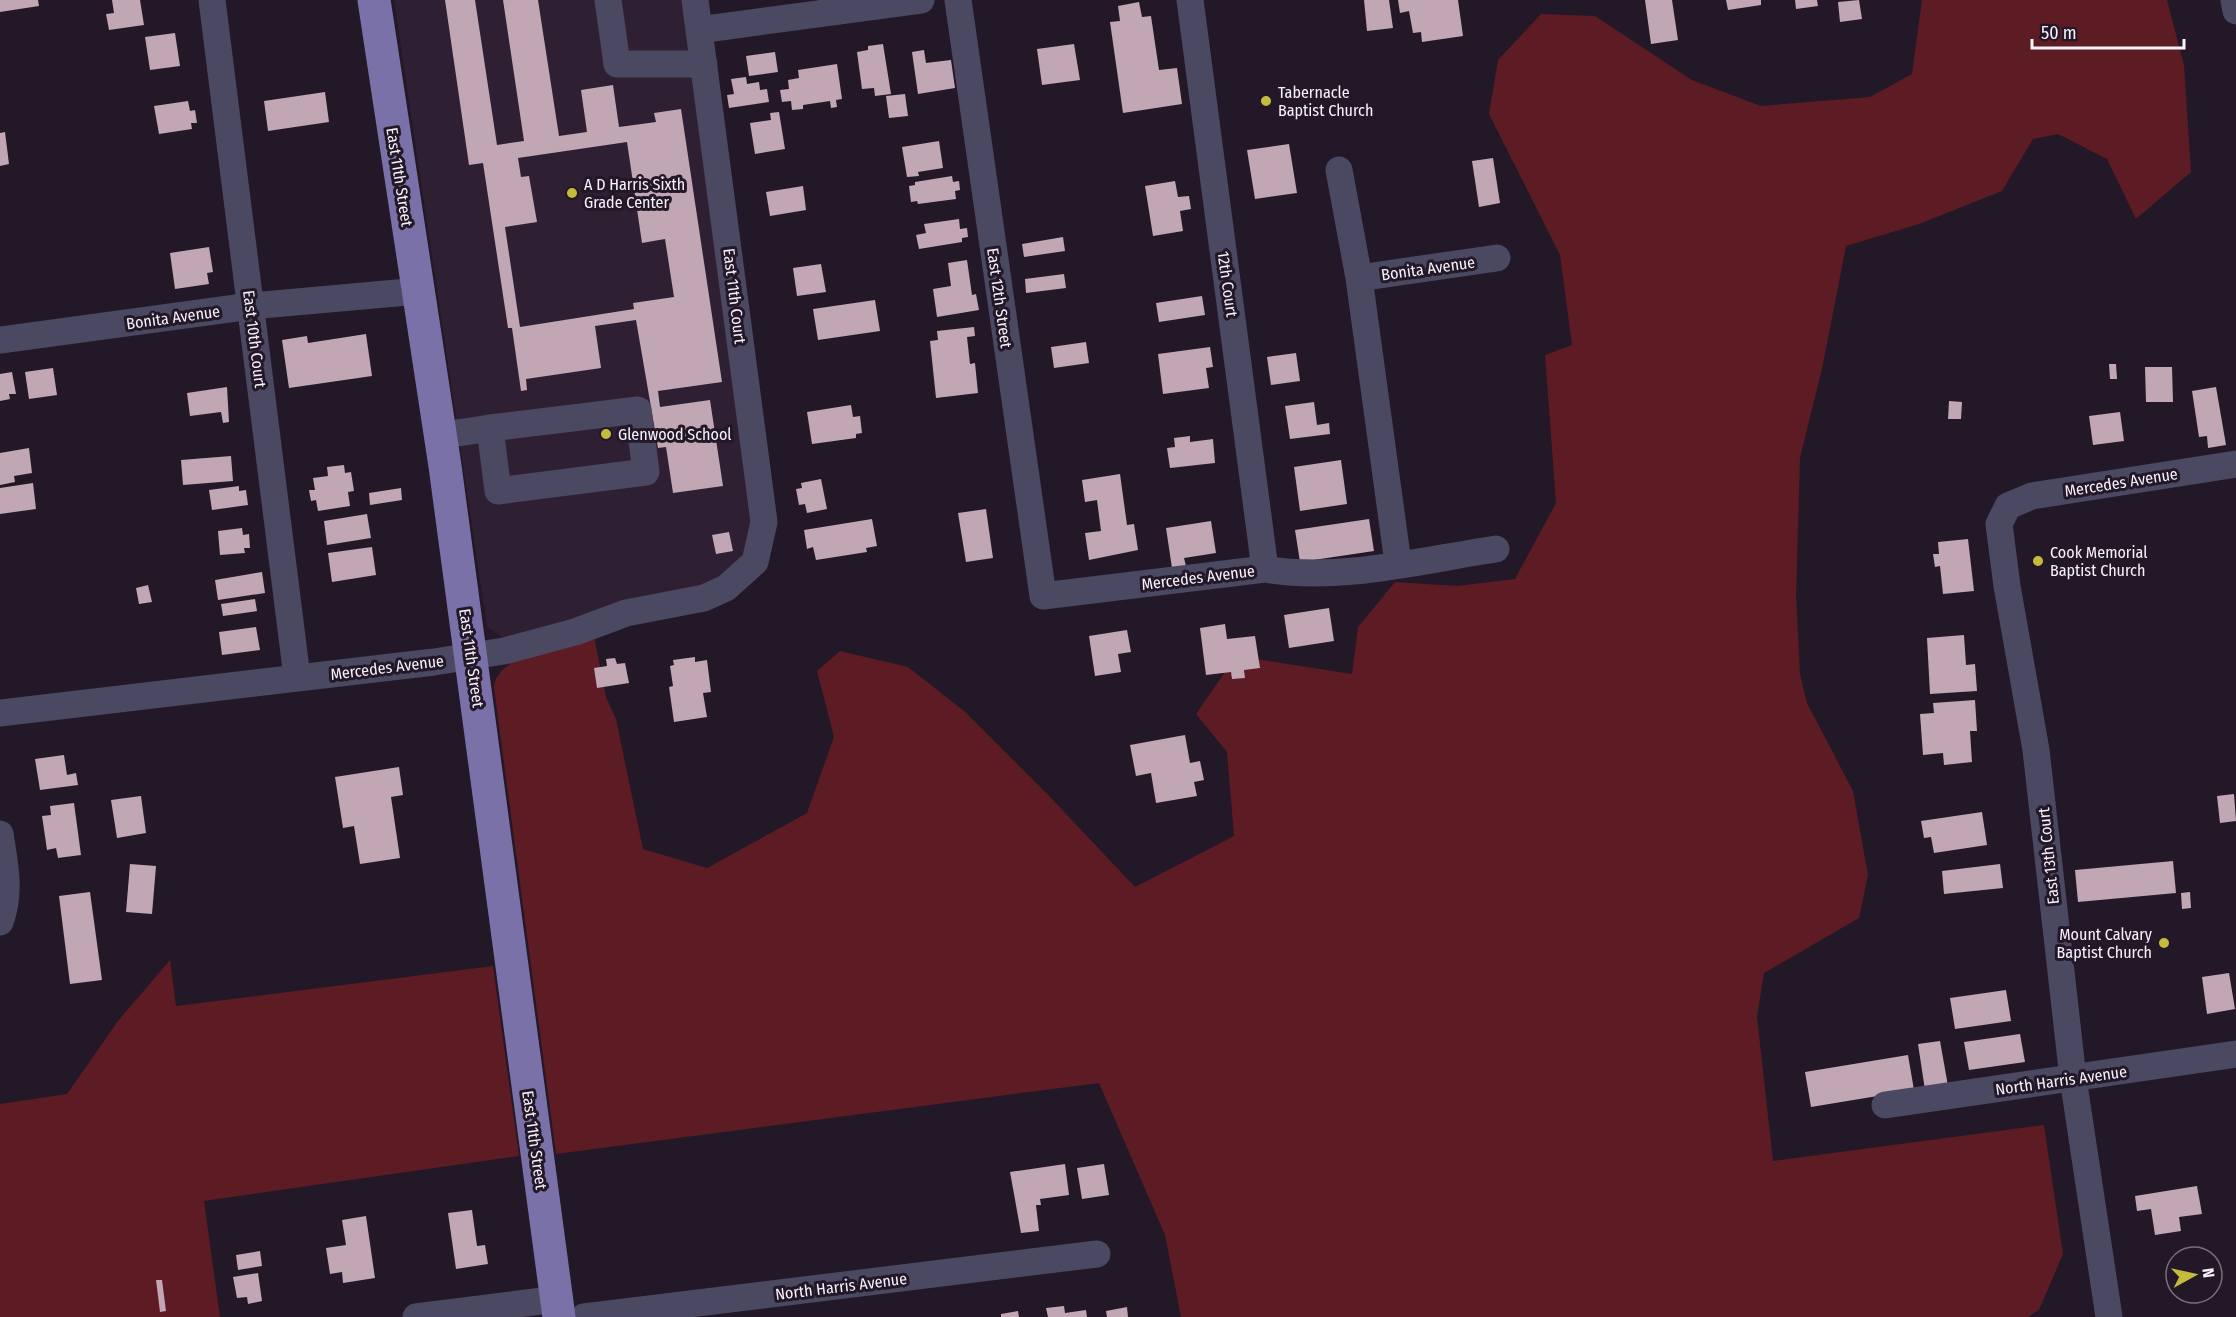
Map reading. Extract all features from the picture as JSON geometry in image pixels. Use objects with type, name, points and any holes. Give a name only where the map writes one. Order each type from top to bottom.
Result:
[{"type":"main road","name":"East 11th Street","points":[[374,0],[441,435],[558,1308]]},
{"type":"street","name":"East 10th Court","points":[[212,0],[297,677]]},
{"type":"street","points":[[608,0],[617,64],[704,64]]},
{"type":"street","name":"East 11th Court","points":[[695,0],[764,522],[755,562]]},
{"type":"street","points":[[699,30],[921,0]]},
{"type":"street","name":"East 12th Street","points":[[958,0],[1042,596]]},
{"type":"street","name":"12th Court","points":[[1190,0],[1265,568]]},
{"type":"street","points":[[2234,0],[2236,11]]},
{"type":"street","points":[[1339,170],[1359,278],[1398,563]]},
{"type":"street","name":"Bonita Avenue","points":[[1359,278],[1497,258]]},
{"type":"street","name":"Bonita Avenue","points":[[0,340],[251,306],[419,291]]},
{"type":"street","points":[[441,435],[489,428],[638,410],[646,472],[498,491],[489,428]]},
{"type":"street","name":"Mercedes Avenue","points":[[2008,506],[2032,496],[2236,464]]},
{"type":"street","name":"East 13th Court","points":[[2008,506],[1999,524],[2007,586],[2036,750],[2073,1078],[2109,1317]]},
{"type":"street","name":"Mercedes Avenue","points":[[1042,596],[1265,568],[1296,574],[1355,571],[1496,549]]},
{"type":"street","name":"Mercedes Avenue","points":[[0,713],[472,656],[575,632],[627,613],[704,598],[726,588],[755,562]]},
{"type":"street","points":[[0,834],[7,876],[3,914]]},
{"type":"street","name":"North Harris Avenue","points":[[1885,1105],[2236,1054]]},
{"type":"street","name":"North Harris Avenue","points":[[584,1317],[1097,1254]]},
{"type":"street","points":[[416,1317],[558,1308]]},
{"type":"shaded area","points":[[394,0],[688,0],[754,543],[725,581],[503,638],[487,627]]},
{"type":"shaded area","points":[[1922,0],[2167,0],[2184,65],[2191,172],[2136,219],[2107,159],[2058,134],[2033,139],[2002,191],[1919,224],[1846,246],[1822,369],[1800,458],[1796,595],[1800,674],[1807,703],[1853,791],[1868,875],[1859,918],[1764,973],[1757,1017],[1773,1161],[2044,1125],[2063,1254],[2039,1310],[2028,1317],[1181,1317],[1165,1235],[1099,1083],[556,1154],[494,688],[497,677],[506,667],[519,659],[551,647],[594,636],[606,697],[616,719],[643,849],[707,868],[807,813],[834,737],[817,671],[840,651],[908,667],[964,711],[1135,887],[1234,836],[1227,752],[1196,714],[1236,656],[1352,674],[1358,627],[1395,582],[1457,586],[1515,579],[1556,503],[1545,355],[1572,345],[1560,255],[1489,114],[1498,60],[1541,14],[1595,16],[1692,80],[1761,106],[1870,97],[1912,74]]},
{"type":"shaded area","points":[[170,960],[176,1006],[493,966],[519,1156],[204,1201],[220,1317],[0,1317],[0,1104],[67,1094],[118,1021]]},
{"type":"building","points":[[0,0],[38,0],[39,6],[0,12]]},
{"type":"building","points":[[112,0],[140,0],[144,25],[109,30],[106,14],[114,13]]},
{"type":"building","points":[[445,0],[475,0],[497,145],[524,141],[503,0],[538,0],[559,136],[587,132],[581,90],[613,85],[619,127],[656,122],[654,113],[681,109],[722,382],[658,391],[660,407],[710,400],[723,486],[673,493],[666,447],[658,448],[636,320],[595,326],[601,368],[526,379],[527,390],[521,391],[512,328],[508,328],[483,163],[469,165]],"holes":[[[627,142],[642,243],[665,239],[674,297],[633,303],[634,309],[520,327],[505,227],[537,222],[529,176],[521,177],[518,158]]]},
{"type":"building","points":[[1364,0],[1389,0],[1393,28],[1367,31]]},
{"type":"building","points":[[1398,0],[1458,0],[1463,36],[1422,42],[1421,32],[1413,33],[1409,11],[1400,13]]},
{"type":"building","points":[[1645,0],[1672,0],[1678,40],[1651,44]]},
{"type":"building","points":[[1726,0],[1761,0],[1761,5],[1728,10]]},
{"type":"building","points":[[1795,0],[1817,0],[1818,6],[1796,9]]},
{"type":"building","points":[[1859,0],[1862,19],[1840,22],[1838,2]]},
{"type":"building","points":[[1139,2],[1142,17],[1151,16],[1159,70],[1177,68],[1182,104],[1123,113],[1110,22],[1120,21],[1118,6]]},
{"type":"building","points":[[175,33],[180,66],[150,70],[145,37]]},
{"type":"building","points":[[883,44],[891,94],[875,96],[874,88],[862,89],[857,52],[868,50],[868,46]]},
{"type":"building","points":[[1074,44],[1080,80],[1042,85],[1037,49]]},
{"type":"building","points":[[924,50],[926,63],[951,60],[955,88],[918,94],[912,52]]},
{"type":"building","points":[[775,52],[778,72],[749,76],[746,56]]},
{"type":"building","points":[[837,64],[842,99],[836,100],[837,107],[831,108],[830,101],[803,105],[803,109],[792,110],[791,101],[782,102],[780,90],[789,89],[788,80],[799,78],[798,70]]},
{"type":"building","points":[[746,77],[747,84],[759,82],[760,90],[767,89],[769,102],[729,108],[727,95],[734,94],[731,79]]},
{"type":"building","points":[[325,92],[329,122],[268,131],[264,101]]},
{"type":"building","points":[[905,94],[908,116],[889,118],[886,96]]},
{"type":"building","points":[[188,101],[190,111],[195,110],[197,123],[191,123],[192,129],[159,134],[154,106]]},
{"type":"building","points":[[779,112],[785,149],[755,154],[750,123],[771,120],[770,113]]},
{"type":"building","points":[[5,132],[9,164],[0,166],[0,133]]},
{"type":"building","points":[[939,141],[943,168],[918,172],[919,176],[907,177],[902,147]]},
{"type":"building","points":[[1289,144],[1297,193],[1255,199],[1247,150]]},
{"type":"building","points":[[1493,158],[1500,203],[1479,207],[1472,161]]},
{"type":"building","points":[[952,176],[953,182],[959,181],[960,190],[955,191],[956,199],[918,204],[917,201],[911,202],[909,186],[915,185],[915,182]]},
{"type":"building","points":[[1175,181],[1178,197],[1189,196],[1191,209],[1180,211],[1183,231],[1153,236],[1145,186]]},
{"type":"building","points":[[803,186],[806,210],[770,216],[766,192]]},
{"type":"building","points":[[959,219],[960,229],[967,228],[968,237],[962,238],[962,242],[919,249],[916,235],[926,233],[924,224]]},
{"type":"building","points":[[1063,237],[1065,251],[1024,257],[1022,244]]},
{"type":"building","points":[[209,247],[213,272],[207,273],[209,284],[175,289],[170,253]]},
{"type":"building","points":[[967,260],[972,295],[976,294],[979,310],[937,317],[933,289],[951,286],[948,263]]},
{"type":"building","points":[[821,264],[826,292],[797,296],[793,268]]},
{"type":"building","points":[[1064,274],[1066,288],[1026,293],[1025,279]]},
{"type":"building","points":[[1202,296],[1205,315],[1159,322],[1156,303]]},
{"type":"building","points":[[875,300],[880,331],[818,340],[813,309]]},
{"type":"building","points":[[974,327],[975,336],[967,337],[970,364],[975,363],[978,393],[936,398],[930,341],[938,340],[937,331]]},
{"type":"building","points":[[366,334],[372,376],[289,388],[282,340],[307,336],[308,343]]},
{"type":"building","points":[[1086,342],[1089,363],[1054,368],[1051,347]]},
{"type":"building","points":[[1210,347],[1213,367],[1206,368],[1209,388],[1163,394],[1158,354]]},
{"type":"building","points":[[1296,353],[1300,381],[1271,385],[1267,357]]},
{"type":"building","points":[[2109,364],[2116,364],[2117,379],[2110,379]]},
{"type":"building","points":[[2145,367],[2172,367],[2173,402],[2146,402]]},
{"type":"building","points":[[53,368],[57,395],[29,399],[25,372]]},
{"type":"building","points":[[12,372],[16,394],[9,394],[10,399],[0,401],[0,374]]},
{"type":"building","points":[[227,387],[229,422],[223,423],[221,412],[190,416],[187,393]]},
{"type":"building","points":[[2216,387],[2226,445],[2208,448],[2207,436],[2199,437],[2192,391]]},
{"type":"building","points":[[1949,401],[1962,402],[1961,419],[1948,419]]},
{"type":"building","points":[[1314,402],[1317,425],[1329,423],[1330,434],[1290,439],[1285,406]]},
{"type":"building","points":[[851,405],[853,417],[860,416],[862,433],[856,434],[856,438],[812,444],[807,412]]},
{"type":"building","points":[[2120,412],[2124,441],[2093,445],[2089,416]]},
{"type":"building","points":[[1190,436],[1190,442],[1213,439],[1215,463],[1170,468],[1167,448],[1175,447],[1174,438]]},
{"type":"building","points":[[29,448],[32,473],[14,476],[15,482],[0,485],[0,453]]},
{"type":"building","points":[[231,456],[233,481],[183,485],[181,460]]},
{"type":"building","points":[[1341,460],[1347,504],[1300,511],[1294,467]]},
{"type":"building","points":[[344,465],[345,473],[351,472],[354,491],[348,492],[350,506],[318,511],[316,500],[311,501],[309,490],[315,490],[313,478],[328,476],[327,467]]},
{"type":"building","points":[[1120,474],[1127,525],[1134,524],[1138,550],[1089,560],[1085,533],[1101,531],[1097,500],[1085,502],[1082,480]]},
{"type":"building","points":[[821,479],[827,509],[807,513],[805,504],[799,505],[796,489],[802,488],[801,483]]},
{"type":"building","points":[[33,483],[36,509],[0,514],[0,488]]},
{"type":"building","points":[[239,486],[239,491],[246,490],[248,505],[212,510],[209,490]]},
{"type":"building","points":[[401,488],[402,500],[370,505],[369,493]]},
{"type":"building","points":[[986,509],[993,558],[966,562],[958,513]]},
{"type":"building","points":[[367,514],[371,538],[327,545],[324,521]]},
{"type":"building","points":[[872,519],[877,546],[866,548],[867,552],[816,560],[813,547],[807,549],[804,530]]},
{"type":"building","points":[[1369,519],[1374,551],[1300,562],[1295,530]]},
{"type":"building","points":[[1211,521],[1216,553],[1184,558],[1186,566],[1172,568],[1166,528]]},
{"type":"building","points":[[242,528],[243,535],[249,534],[250,548],[244,548],[245,553],[220,555],[218,531]]},
{"type":"building","points":[[729,532],[733,551],[716,554],[712,535]]},
{"type":"building","points":[[1968,539],[1974,591],[1943,594],[1940,566],[1935,567],[1933,554],[1939,554],[1938,542]]},
{"type":"building","points":[[372,547],[376,575],[332,582],[328,553]]},
{"type":"building","points":[[262,572],[265,593],[218,600],[215,580]]},
{"type":"building","points":[[148,585],[152,602],[139,604],[136,588]]},
{"type":"building","points":[[255,599],[257,611],[223,616],[221,604]]},
{"type":"building","points":[[1329,608],[1334,641],[1289,648],[1284,615]]},
{"type":"building","points":[[1225,624],[1227,639],[1255,636],[1260,668],[1244,670],[1245,678],[1232,679],[1231,672],[1206,675],[1200,628]]},
{"type":"building","points":[[256,627],[260,650],[222,655],[219,632]]},
{"type":"building","points":[[1127,630],[1131,652],[1118,654],[1121,672],[1095,676],[1089,636]]},
{"type":"building","points":[[1964,635],[1966,665],[1975,664],[1977,691],[1930,694],[1927,638]]},
{"type":"building","points":[[695,657],[695,662],[707,660],[711,692],[703,693],[707,717],[674,722],[669,687],[673,686],[670,666],[674,665],[673,660]]},
{"type":"building","points":[[615,658],[617,664],[625,663],[629,683],[597,688],[594,668],[607,666],[606,659]]},
{"type":"building","points":[[1975,700],[1977,731],[1970,731],[1972,762],[1944,765],[1943,753],[1923,755],[1920,714],[1934,713],[1933,703]]},
{"type":"building","points":[[1185,735],[1190,763],[1200,761],[1204,780],[1194,782],[1197,796],[1156,803],[1151,773],[1136,776],[1130,745]]},
{"type":"building","points":[[64,755],[67,775],[76,773],[78,785],[40,790],[35,759]]},
{"type":"building","points":[[399,767],[403,795],[391,797],[400,858],[360,864],[354,826],[343,828],[335,777]]},
{"type":"building","points":[[2234,794],[2236,821],[2220,823],[2217,796]]},
{"type":"building","points":[[141,796],[146,833],[117,838],[111,800]]},
{"type":"building","points":[[74,803],[81,855],[58,858],[56,848],[47,850],[42,816],[51,815],[50,806]]},
{"type":"building","points":[[1982,812],[1987,845],[1934,853],[1931,837],[1924,838],[1921,821]]},
{"type":"building","points":[[2173,861],[2176,893],[2078,902],[2075,870]]},
{"type":"building","points":[[130,864],[156,866],[152,914],[126,912]]},
{"type":"building","points":[[2000,864],[2003,888],[1944,894],[1942,871]]},
{"type":"building","points":[[90,892],[102,980],[70,984],[59,896]]},
{"type":"building","points":[[2190,892],[2191,908],[2182,909],[2181,893]]},
{"type":"building","points":[[2229,973],[2235,1009],[2207,1014],[2202,977]]},
{"type":"building","points":[[2006,990],[2011,1021],[1955,1029],[1950,998]]},
{"type":"building","points":[[2020,1034],[2025,1062],[1969,1070],[1964,1042]]},
{"type":"building","points":[[1940,1041],[1948,1086],[1925,1090],[1918,1044]]},
{"type":"building","points":[[1908,1055],[1914,1090],[1811,1107],[1805,1072]]},
{"type":"building","points":[[1065,1164],[1069,1195],[1040,1199],[1041,1205],[1036,1205],[1039,1231],[1021,1233],[1010,1172]]},
{"type":"building","points":[[1104,1164],[1109,1195],[1082,1199],[1077,1168]]},
{"type":"building","points":[[2197,1186],[2202,1214],[2179,1217],[2181,1231],[2155,1235],[2151,1209],[2137,1211],[2135,1196]]},
{"type":"building","points":[[472,1210],[477,1246],[485,1245],[488,1264],[456,1269],[448,1213]]},
{"type":"building","points":[[366,1216],[375,1278],[343,1283],[342,1272],[330,1274],[326,1248],[346,1245],[342,1220]]},
{"type":"building","points":[[260,1251],[262,1266],[238,1270],[236,1255]]},
{"type":"building","points":[[258,1273],[262,1301],[248,1304],[247,1297],[237,1298],[233,1277]]},
{"type":"building","points":[[156,1280],[162,1280],[166,1311],[160,1312]]},
{"type":"building","points":[[1064,1306],[1065,1313],[1086,1310],[1087,1317],[1048,1317],[1046,1308]]},
{"type":"building","points":[[1127,1307],[1128,1317],[1107,1317],[1106,1311]]},
{"type":"building","points":[[1018,1311],[1019,1317],[1001,1317],[1001,1314]]},
{"type":"place","name":"Tabernacle Baptist Church","points":[[1266,101]]},
{"type":"place","name":"A D Harris Sixth Grade Center","points":[[572,193]]},
{"type":"place","name":"Glenwood School","points":[[606,434]]},
{"type":"place","name":"Cook Memorial Baptist Church","points":[[2038,561]]},
{"type":"place","name":"Mount Calvary Baptist Church","points":[[2164,943]]}]
